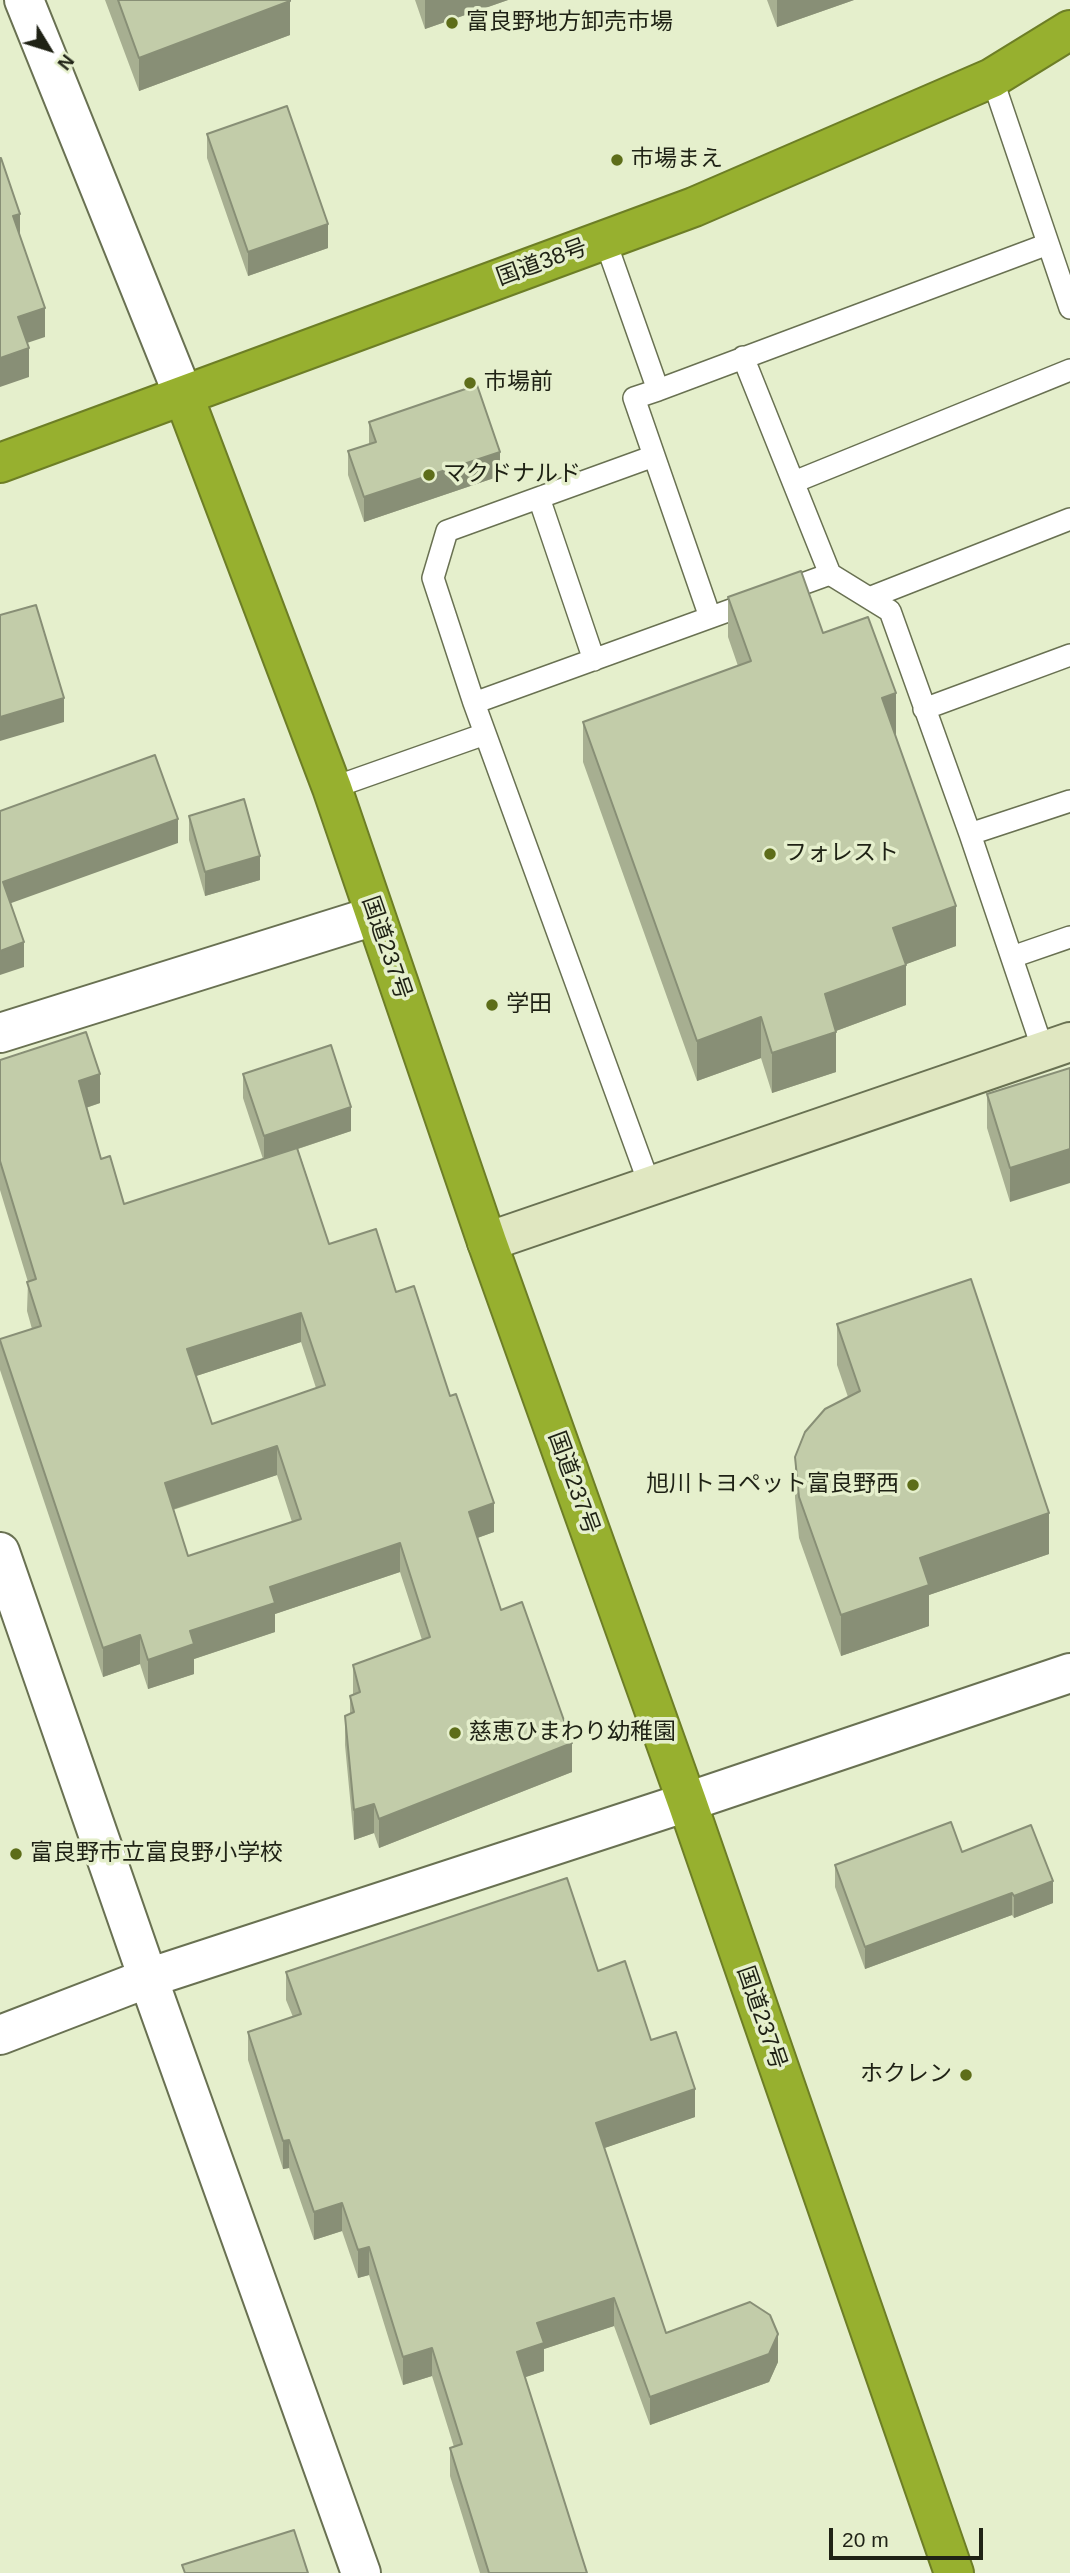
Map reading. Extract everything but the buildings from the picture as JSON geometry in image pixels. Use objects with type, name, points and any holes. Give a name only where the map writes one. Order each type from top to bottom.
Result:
[{"type":"highway","name":"国道38号","points":[[0,463],[694,207],[992,78],[1070,30]]},
{"type":"highway","name":"国道237号","points":[[184,397],[332,788],[487,1242],[687,1802],[954,2573]]},
{"type":"street","points":[[24,0],[184,397]]},
{"type":"street","points":[[0,1033],[374,916]]},
{"type":"street","points":[[487,1242],[1057,1046]]},
{"type":"street","points":[[0,1552],[148,1978],[361,2573]]},
{"type":"street","points":[[0,2035],[148,1978],[687,1802],[1070,1673]]},
{"type":"lane","points":[[992,78],[1070,308]]},
{"type":"lane","points":[[605,240],[658,390]]},
{"type":"lane","points":[[710,617],[634,398],[1048,244]]},
{"type":"lane","points":[[743,357],[830,574],[890,611],[1012,957],[1057,1046]]},
{"type":"lane","points":[[793,482],[1070,370]]},
{"type":"lane","points":[[650,1186],[485,734],[433,578],[447,531],[654,456]]},
{"type":"lane","points":[[539,498],[594,660]]},
{"type":"lane","points":[[869,598],[1070,519]]},
{"type":"lane","points":[[474,703],[830,574]]},
{"type":"lane","points":[[924,709],[1070,655]]},
{"type":"lane","points":[[332,788],[485,734]]},
{"type":"lane","points":[[970,834],[1070,801]]},
{"type":"lane","points":[[1012,957],[1070,937]]},
{"type":"place","name":"富良野地方卸売市場","points":[[452,23]]},
{"type":"place","name":"市場まえ","points":[[617,160]]},
{"type":"place","name":"市場前","points":[[470,383]]},
{"type":"place","name":"マクドナルド","points":[[429,475]]},
{"type":"place","name":"フォレスト","points":[[770,854]]},
{"type":"place","name":"学田","points":[[492,1005]]},
{"type":"place","name":"旭川トヨペット富良野西","points":[[913,1485]]},
{"type":"place","name":"慈恵ひまわり幼稚園","points":[[455,1733]]},
{"type":"place","name":"富良野市立富良野小学校","points":[[16,1854]]},
{"type":"place","name":"ホクレン","points":[[966,2075]]}]
